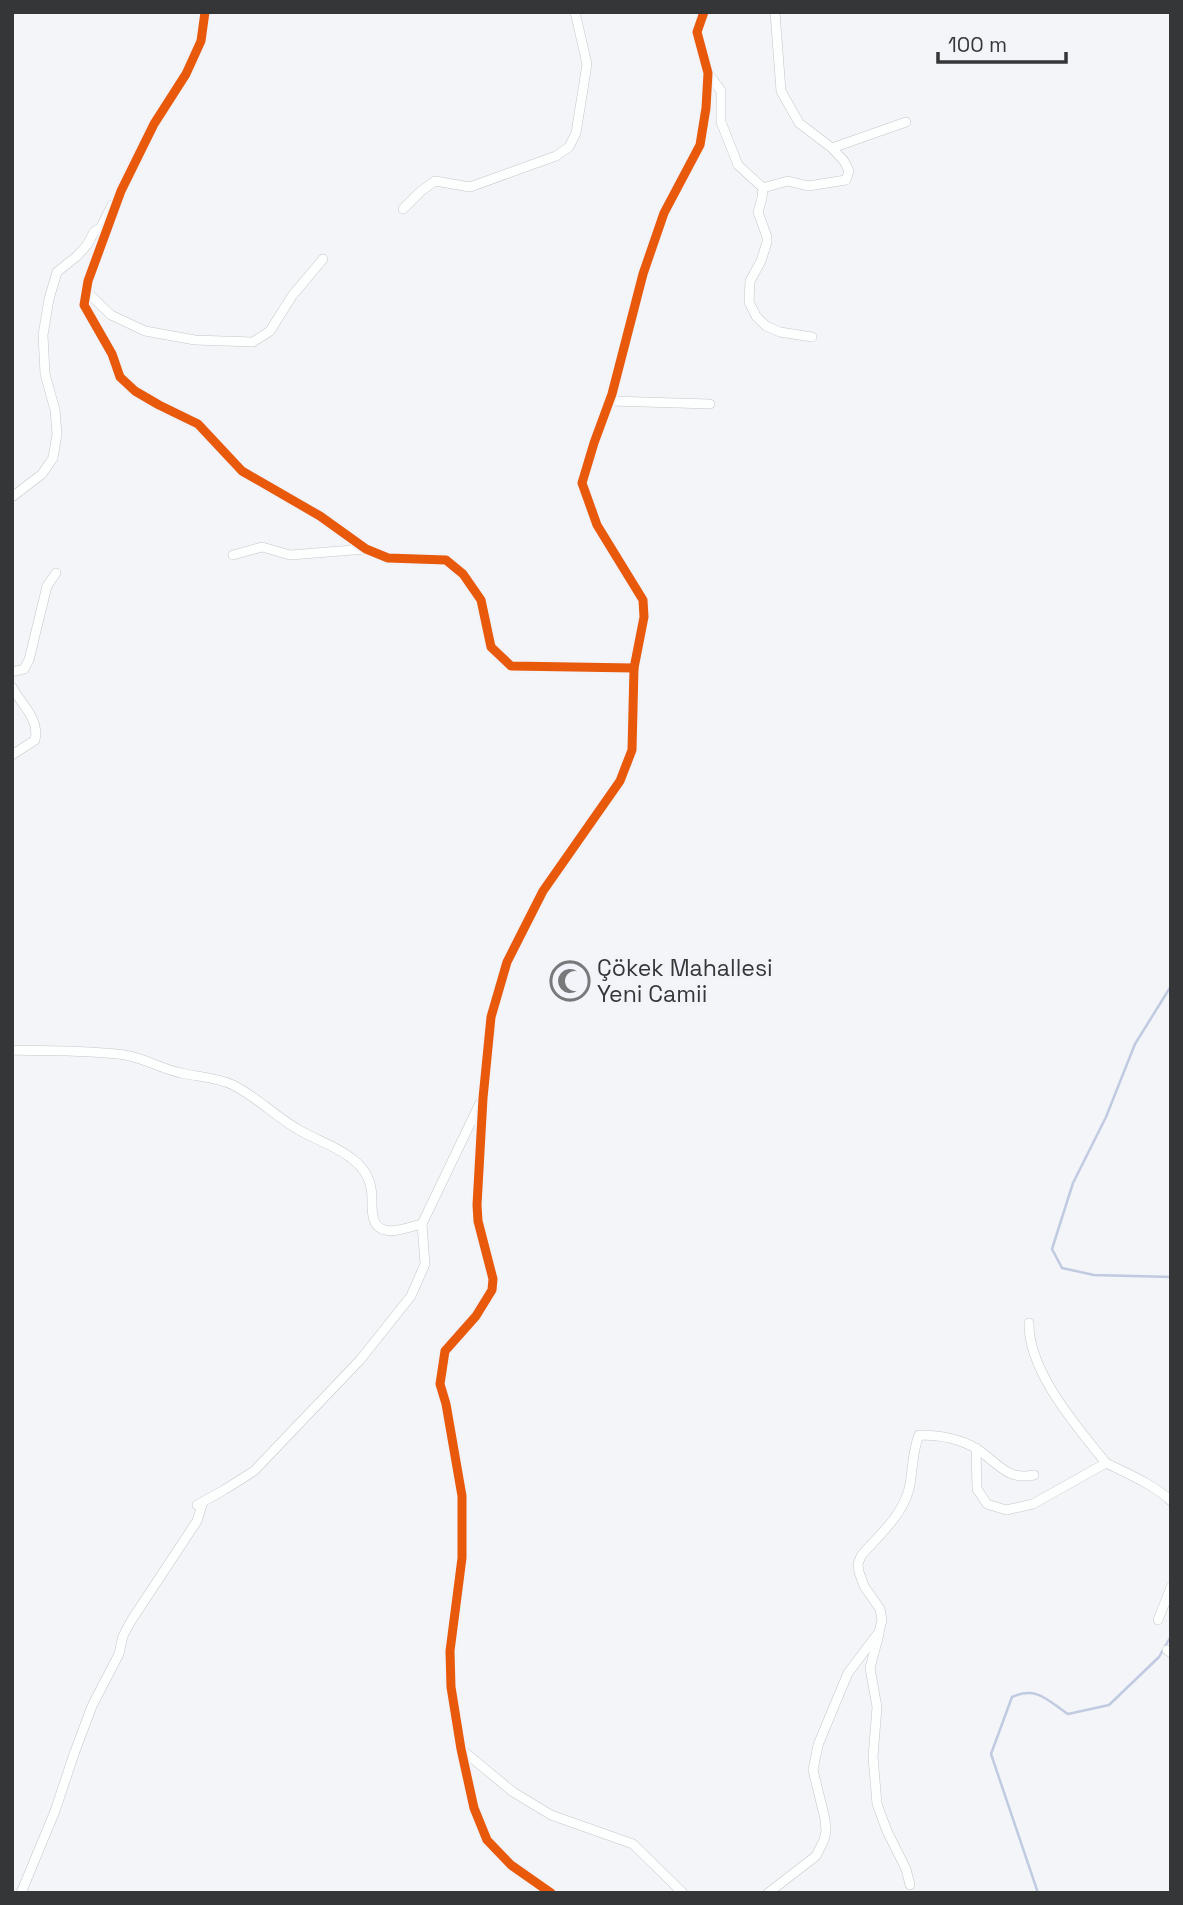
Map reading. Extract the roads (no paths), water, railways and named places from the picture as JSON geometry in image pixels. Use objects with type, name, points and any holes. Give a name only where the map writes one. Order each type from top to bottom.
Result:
[{"type":"street","points":[[12,497],[43,474],[52,458],[57,434],[55,410],[45,374],[43,335],[57,272],[87,245],[121,192],[154,124],[186,74],[201,41],[205,12]]},
{"type":"street","points":[[403,209],[435,181],[470,187],[555,156],[569,146],[576,133],[587,64],[575,12]]},
{"type":"street","points":[[551,1893],[512,1865],[487,1840],[474,1808],[461,1749],[451,1688],[450,1651],[462,1558],[462,1496],[440,1384],[445,1351],[476,1316],[492,1290],[493,1279],[478,1221],[477,1205],[491,1017],[507,962],[543,891],[620,780],[632,750],[634,668],[645,617],[643,600],[597,525],[582,483],[610,401],[643,274],[664,213],[700,145],[708,73],[698,32],[704,12]]},
{"type":"street","points":[[763,188],[788,181],[808,186],[846,180],[849,171],[844,160],[832,148],[799,123],[781,91],[775,12]]},
{"type":"street","points":[[708,73],[721,91],[721,122],[738,165],[763,188]]},
{"type":"street","points":[[832,148],[906,122]]},
{"type":"street","points":[[763,188],[758,212],[767,242],[750,281],[749,303],[766,326],[780,332],[812,337]]},
{"type":"street","points":[[121,192],[88,281],[84,305],[112,354],[120,377],[135,391],[198,424],[242,471],[320,516],[366,549],[388,558],[446,560],[463,574],[481,600],[492,647],[511,666],[634,668]]},
{"type":"street","points":[[86,291],[111,315],[145,331],[195,340],[253,342],[270,331],[292,296],[323,259]]},
{"type":"street","points":[[610,401],[710,404]]},
{"type":"street","points":[[233,555],[262,547],[290,555],[366,549]]},
{"type":"street","points":[[12,672],[24,669],[29,660],[47,586],[56,573]]},
{"type":"street","points":[[12,687],[33,718],[37,732],[35,740],[12,755]]},
{"type":"street","points":[[12,1050],[128,1056],[158,1067],[205,1076],[232,1085],[300,1131],[351,1157],[366,1172],[372,1190],[373,1218],[378,1226],[391,1230],[422,1224]]},
{"type":"street","points":[[21,1893],[55,1811],[92,1706],[119,1654],[131,1621],[197,1521],[200,1503],[254,1471],[360,1360],[411,1296],[425,1264],[422,1224],[483,1098]]},
{"type":"street","points":[[1029,1323],[1029,1336],[1051,1391],[1106,1464],[1164,1494],[1171,1501]]},
{"type":"street","points":[[910,1885],[906,1869],[877,1804],[873,1757],[877,1707],[870,1668],[880,1637],[882,1620],[880,1609],[864,1586],[858,1564],[861,1556],[902,1509],[919,1435],[938,1434],[976,1448],[1005,1472],[1023,1478],[1034,1475]]},
{"type":"street","points":[[976,1448],[977,1489],[987,1504],[1006,1510],[1033,1504],[1106,1464]]},
{"type":"street","points":[[1158,1620],[1171,1587]]},
{"type":"street","points":[[768,1893],[816,1856],[824,1840],[825,1819],[813,1770],[818,1745],[848,1673],[879,1632]]},
{"type":"street","points":[[461,1749],[513,1792],[551,1815],[633,1844],[683,1893]]},
{"type":"waterway","points":[[1171,986],[1135,1044],[1106,1117],[1073,1183],[1052,1249],[1062,1268],[1094,1275],[1171,1277]]},
{"type":"waterway","points":[[1038,1893],[991,1754],[1012,1697],[1028,1693],[1042,1696],[1068,1714],[1109,1705],[1159,1657],[1171,1636]]},
{"type":"place","name":"Çökek Mahallesi Yeni Camii","points":[[570,981]]}]
